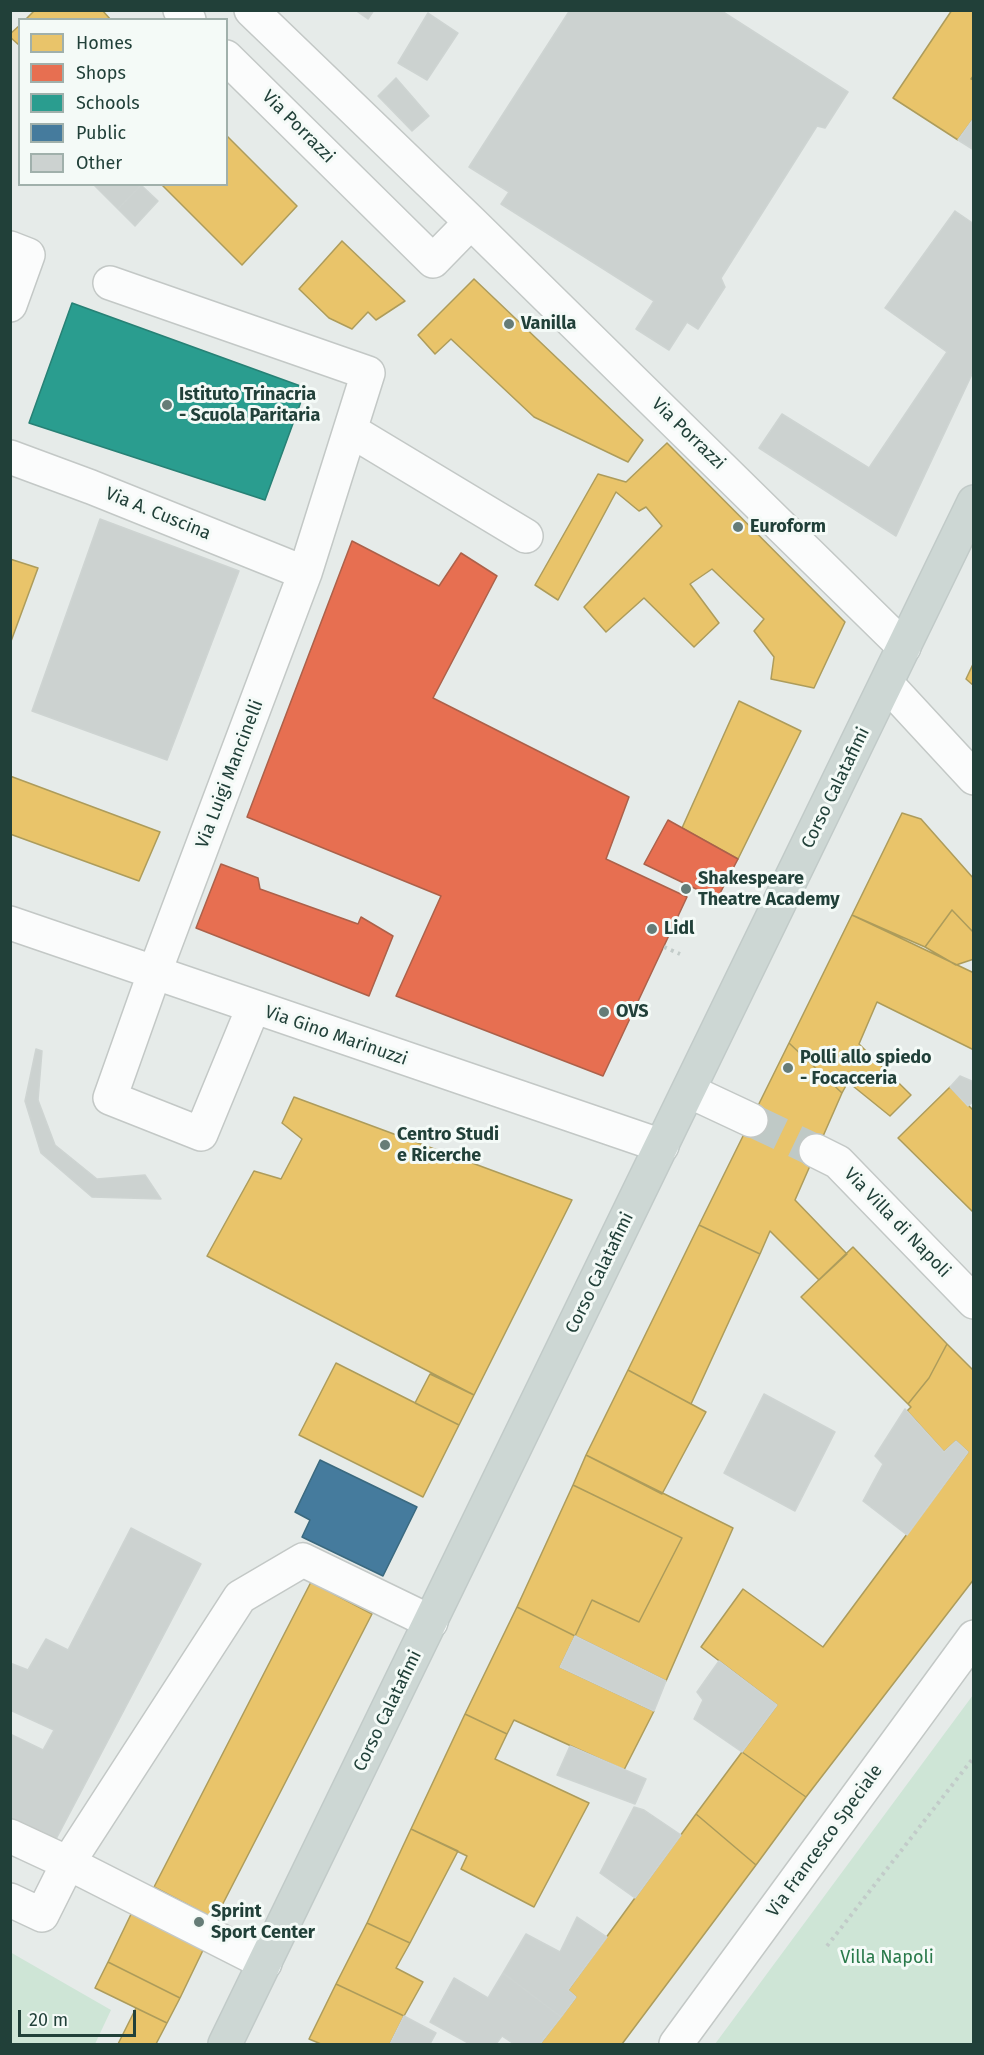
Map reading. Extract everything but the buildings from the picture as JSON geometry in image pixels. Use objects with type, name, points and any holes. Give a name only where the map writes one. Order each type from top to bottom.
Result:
[{"type":"main road","name":"Corso Calatafimi","points":[[225,2044],[974,502]]},
{"type":"street","name":"Via Porrazzi","points":[[251,10],[471,222],[904,647]]},
{"type":"street","name":"Via Porrazzi","points":[[228,59],[433,261],[471,222]]},
{"type":"street","points":[[10,305],[19,252]]},
{"type":"street","name":"Via Luigi Mancinelli","points":[[110,283],[368,373],[305,573],[154,974],[110,1098],[201,1134],[253,1008]]},
{"type":"street","points":[[350,430],[526,536]]},
{"type":"street","name":"Via A. Cuscina","points":[[10,457],[305,573]]},
{"type":"street","points":[[886,684],[974,778]]},
{"type":"street","name":"Via Gino Marinuzzi","points":[[10,923],[662,1146]]},
{"type":"street","points":[[689,1091],[751,1120]]},
{"type":"street","name":"Via Villa di Napoli","points":[[816,1151],[838,1162],[974,1302]]},
{"type":"street","points":[[10,1900],[42,1916],[68,1863],[240,1597],[303,1560],[431,1622]]},
{"type":"street","name":"Via Francesco Speciale","points":[[676,2044],[974,1637]]},
{"type":"street","points":[[10,1836],[265,1963]]},
{"type":"path","points":[[664,946],[680,954]]},
{"type":"path","points":[[826,1946],[974,1757]]},
{"type":"path","points":[[974,1810],[974,1819]]},
{"type":"green space","name":"Villa Napoli","points":[[973,1695],[973,2044],[715,2044]]},
{"type":"green space","points":[[10,1952],[111,2010],[95,2044],[11,2044]]},
{"type":"tunnel","points":[[751,1120],[816,1151]]},
{"type":"place","name":"Vanilla","points":[[509,324]]},
{"type":"place","name":"Istituto Trinacria - Scuola Paritaria","points":[[167,405]]},
{"type":"place","name":"Euroform","points":[[738,527]]},
{"type":"place","name":"Shakespeare Theatre Academy","points":[[686,889]]},
{"type":"place","name":"Lidl","points":[[652,929]]},
{"type":"place","name":"OVS","points":[[604,1012]]},
{"type":"place","name":"Polli allo spiedo - Focacceria","points":[[788,1068]]},
{"type":"place","name":"Centro Studi e Ricerche","points":[[385,1145]]},
{"type":"place","name":"Sprint Sport Center","points":[[199,1922]]}]
